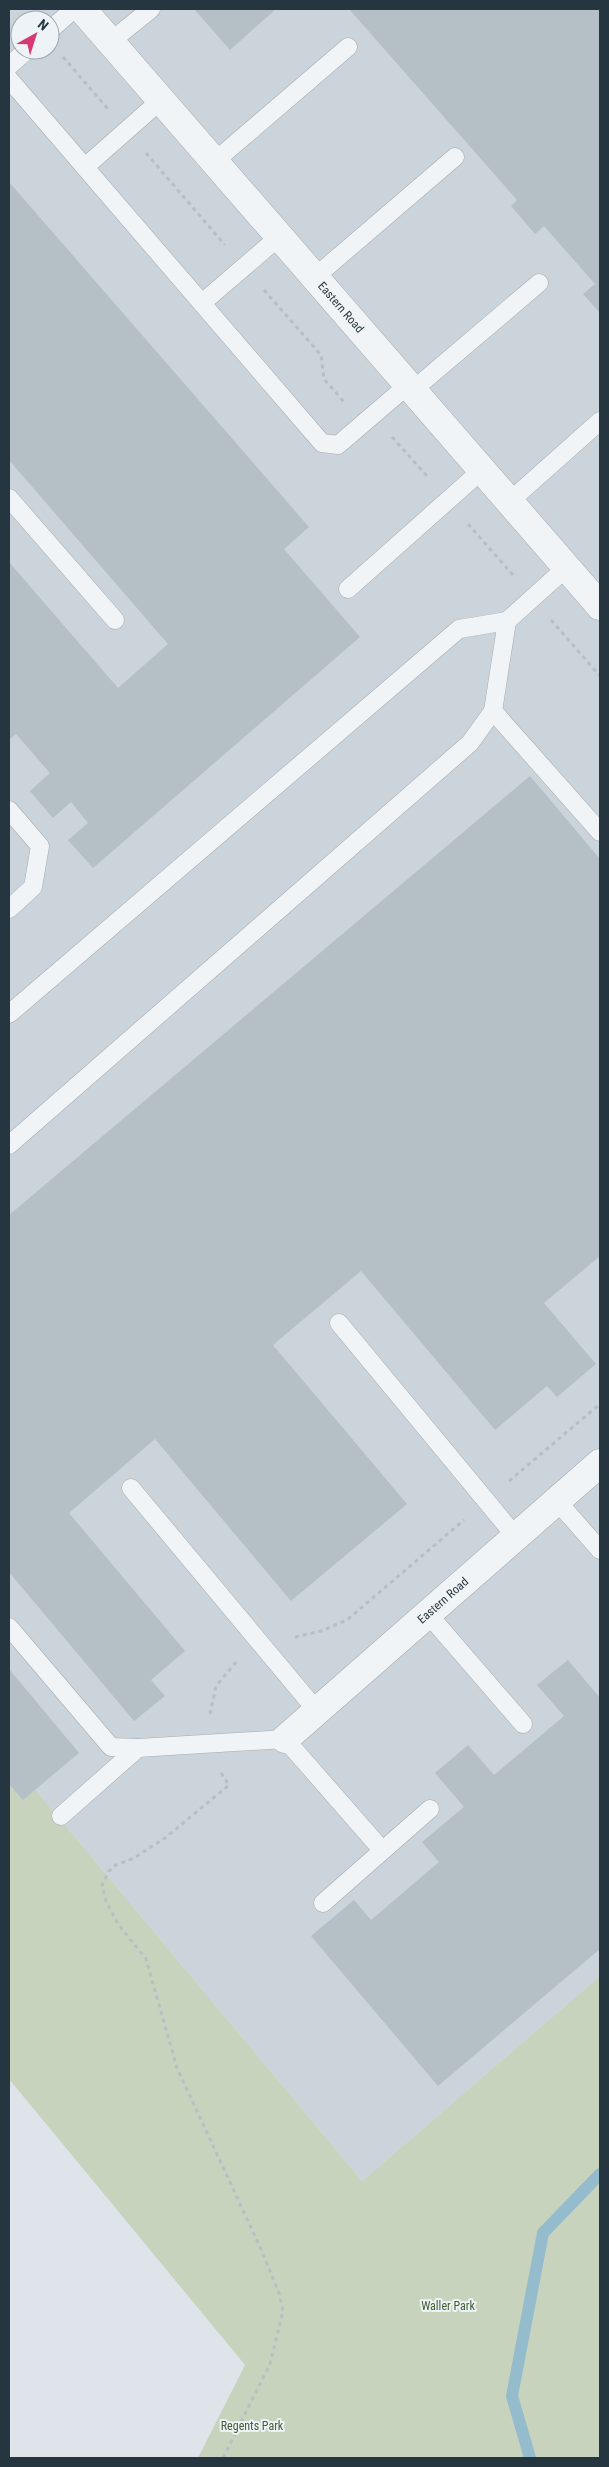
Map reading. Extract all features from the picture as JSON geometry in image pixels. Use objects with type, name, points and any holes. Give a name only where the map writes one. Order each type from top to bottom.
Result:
[{"type":"street","name":"Eastern Road","points":[[82,9],[600,606]]},
{"type":"street","name":"Eastern Road","points":[[286,1739],[600,1463]]},
{"type":"lane","points":[[60,21],[74,9]]},
{"type":"lane","points":[[110,42],[151,9]]},
{"type":"lane","points":[[215,161],[348,47]]},
{"type":"lane","points":[[9,79],[322,443],[338,445],[539,284]]},
{"type":"lane","points":[[85,168],[160,100]]},
{"type":"lane","points":[[315,276],[455,157]]},
{"type":"lane","points":[[202,303],[280,236]]},
{"type":"lane","points":[[510,501],[600,421]]},
{"type":"lane","points":[[348,590],[482,470]]},
{"type":"lane","points":[[9,498],[115,620]]},
{"type":"lane","points":[[9,1014],[459,629],[507,621],[567,567]]},
{"type":"lane","points":[[9,1144],[470,743],[493,710],[507,621]]},
{"type":"lane","points":[[493,710],[600,832]]},
{"type":"lane","points":[[9,810],[40,846],[34,887],[9,908]]},
{"type":"lane","points":[[339,1323],[516,1537]]},
{"type":"lane","points":[[131,1488],[317,1711]]},
{"type":"lane","points":[[557,1502],[600,1550]]},
{"type":"lane","points":[[428,1614],[523,1724]]},
{"type":"lane","points":[[9,1627],[111,1747],[138,1748],[286,1739],[382,1850]]},
{"type":"lane","points":[[61,1816],[138,1748]]},
{"type":"lane","points":[[323,1902],[430,1808]]},
{"type":"path","points":[[60,54],[321,355],[324,379],[363,424],[386,432],[399,443],[600,676]]},
{"type":"path","points":[[223,2458],[270,2364],[283,2311],[279,2293],[260,2247],[177,2068],[146,1959],[118,1924],[106,1901],[102,1885],[109,1872],[116,1865],[134,1858],[165,1838],[229,1785],[220,1772],[212,1743],[210,1707],[216,1686],[239,1659],[262,1645],[322,1631],[347,1620],[600,1404]]},
{"type":"shaded area","points":[[9,9],[600,9],[600,1976],[362,2181],[9,1758]]},
{"type":"green space","name":"Waller Park","points":[[9,1758],[362,2181],[600,1976],[600,2458],[198,2458],[245,2365],[9,2079]]},
{"type":"building","points":[[194,9],[276,9],[230,50]]},
{"type":"building","points":[[349,9],[600,9],[600,313],[583,294],[595,284],[544,226],[535,234],[511,206],[517,200]]},
{"type":"building","points":[[9,182],[309,527],[284,549],[360,637],[93,868],[68,840],[88,823],[71,802],[53,818],[30,791],[50,773],[16,734],[9,740],[9,562],[118,688],[168,644],[9,460]]},
{"type":"building","points":[[530,776],[600,859],[600,1256],[544,1303],[596,1364],[557,1397],[547,1386],[495,1430],[361,1271],[273,1345],[407,1504],[291,1601],[155,1439],[69,1513],[185,1651],[151,1680],[165,1696],[134,1721],[9,1572],[9,1215]]},
{"type":"building","points":[[568,1660],[600,1698],[600,1949],[438,2086],[311,1936],[354,1900],[371,1920],[439,1862],[422,1842],[464,1807],[435,1773],[468,1745],[494,1775],[564,1716],[537,1685]]},
{"type":"building","points":[[9,1669],[79,1753],[23,1800],[9,1784]]},
{"type":"waterway","points":[[530,2458],[512,2396],[543,2233],[600,2174]]},
{"type":"park label","name":"Regents Park","points":[[252,2426]]}]
